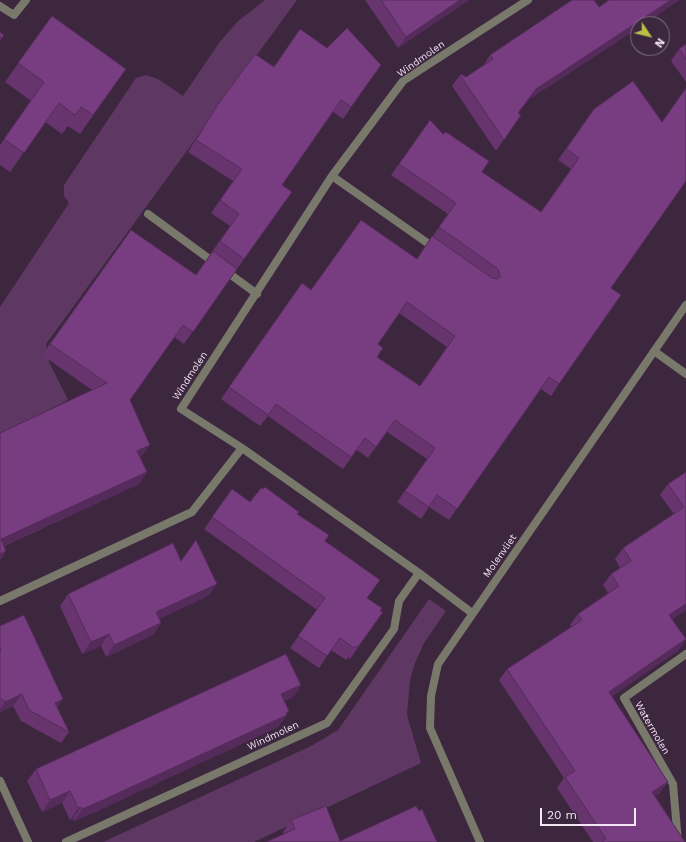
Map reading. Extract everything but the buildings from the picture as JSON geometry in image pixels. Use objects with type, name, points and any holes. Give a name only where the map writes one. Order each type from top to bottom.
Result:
[{"type":"street","points":[[0,6],[14,15],[26,0]]},
{"type":"street","name":"Windmolen","points":[[472,613],[419,573],[242,448],[181,409],[257,294],[332,176],[403,81],[528,0]]},
{"type":"street","points":[[332,176],[442,253]]},
{"type":"street","points":[[148,214],[257,294]]},
{"type":"street","name":"Molenvliet","points":[[480,842],[430,728],[431,696],[438,664],[686,305]]},
{"type":"street","points":[[654,351],[686,374]]},
{"type":"street","points":[[0,601],[192,512],[242,448]]},
{"type":"street","name":"Windmolen","points":[[66,842],[327,723],[394,629],[399,601],[419,573]]},
{"type":"street","name":"Watermolen","points":[[678,842],[673,784],[624,698],[686,654]]},
{"type":"street","points":[[0,781],[28,842]]},
{"type":"shaded area","points":[[265,0],[297,0],[46,344],[49,362],[68,400],[0,434],[0,307],[69,203],[64,196],[64,185],[136,78],[146,75],[158,79],[183,96],[219,43],[237,22]]},
{"type":"shaded area","points":[[429,599],[446,611],[424,643],[415,663],[410,680],[407,715],[421,763],[254,842],[103,842],[311,746],[338,730]]}]
